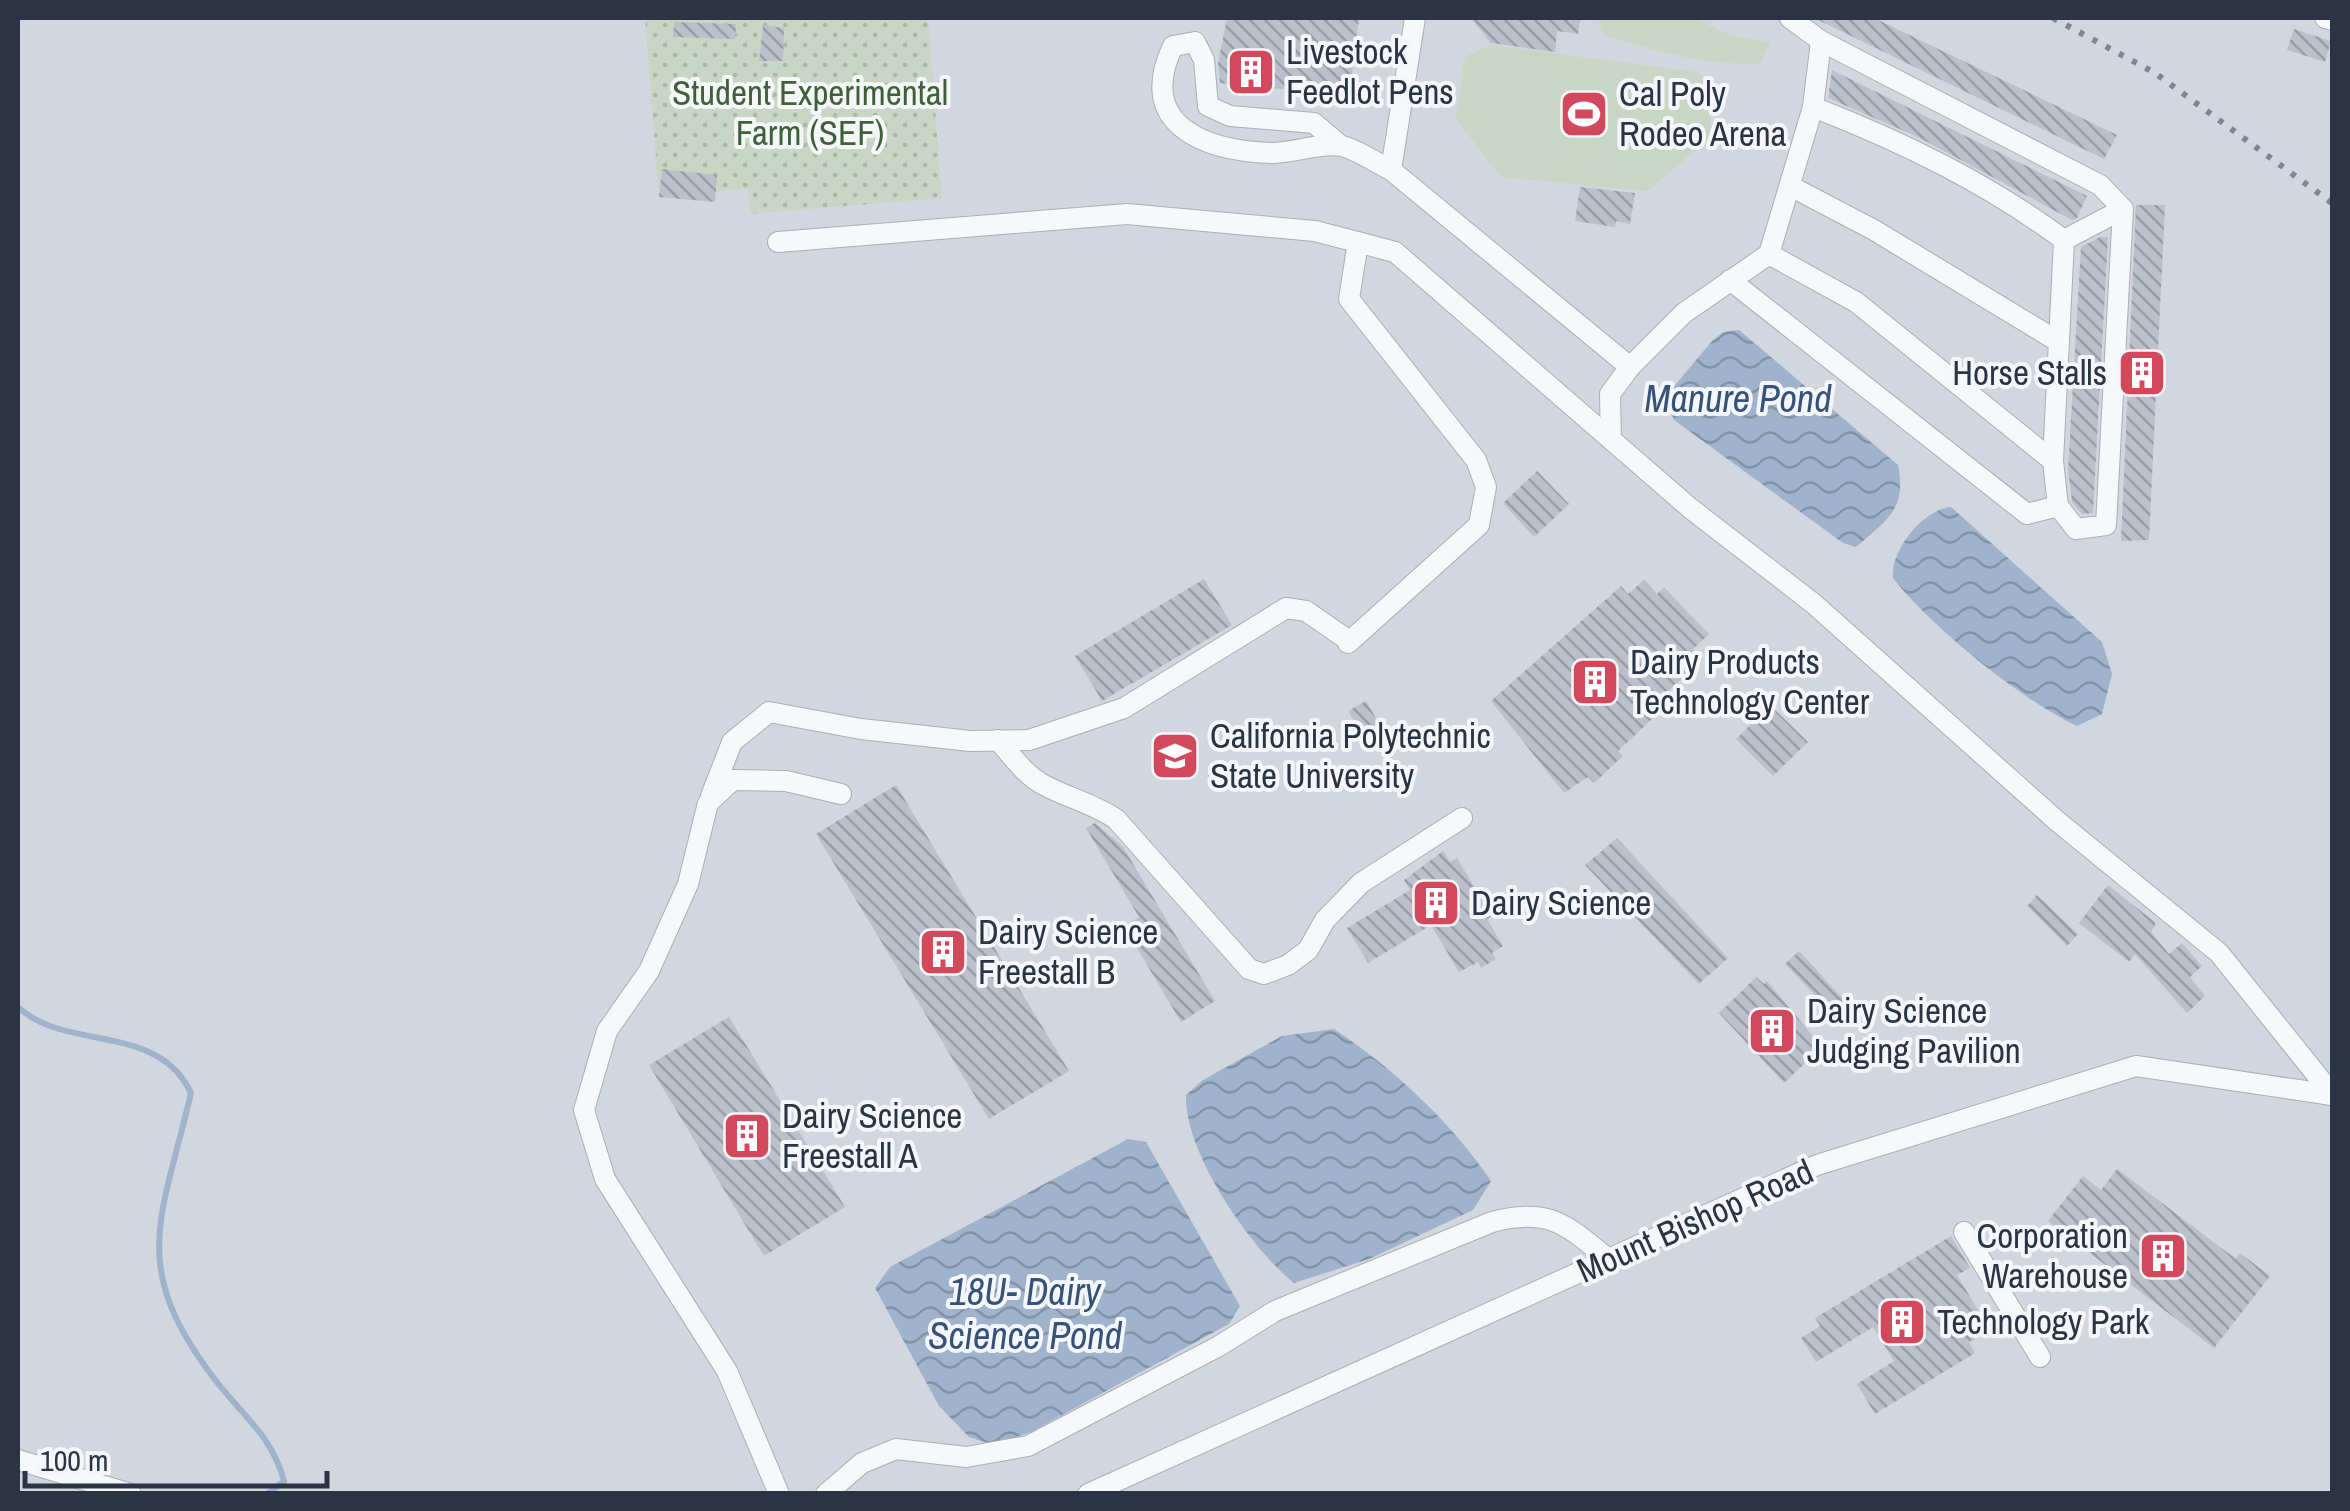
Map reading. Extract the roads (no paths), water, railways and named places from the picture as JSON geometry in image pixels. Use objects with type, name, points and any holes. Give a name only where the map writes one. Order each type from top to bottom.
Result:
[{"type":"street","points":[[1391,170],[1415,18]]},
{"type":"street","points":[[1790,18],[1820,42],[2100,185],[2123,209],[2106,526],[2076,529],[2058,506],[2053,460],[2064,240]]},
{"type":"street","points":[[2325,18],[2332,20]]},
{"type":"street","points":[[1341,146],[1271,153],[1190,138],[1166,109],[1162,68],[1173,46],[1196,42],[1204,60],[1208,106],[1230,116],[1314,123],[1341,146],[1391,170],[1630,367]]},
{"type":"street","points":[[1611,439],[1610,394],[1630,367],[1684,313],[1768,254],[1792,187],[1813,107],[1820,42]]},
{"type":"street","points":[[1813,107],[1876,131],[2004,196],[2064,240]]},
{"type":"street","points":[[1792,187],[1874,230],[2058,342]]},
{"type":"street","points":[[2064,240],[2123,209]]},
{"type":"street","points":[[778,242],[1127,214],[1315,231],[1395,252],[1690,508],[1814,604],[2057,821],[2219,953],[2332,1094]]},
{"type":"street","points":[[779,1494],[727,1370],[605,1179],[584,1110],[607,1032],[648,971],[688,884],[708,803],[732,742],[769,712],[861,729],[1029,740],[1124,708],[1286,608],[1306,612],[1346,640],[1479,526],[1486,487],[1476,460],[1349,298],[1358,242]]},
{"type":"street","points":[[1768,254],[1856,302],[2053,460]]},
{"type":"street","points":[[1730,280],[2026,514],[2058,506]]},
{"type":"street","points":[[998,740],[1036,780],[1090,801],[1116,819],[1249,969],[1264,974],[1288,965],[1308,950],[1325,920],[1361,883],[1462,818]]},
{"type":"street","points":[[708,803],[733,780],[786,781],[842,794]]},
{"type":"street","name":"Mount Bishop Road","points":[[1088,1494],[1817,1165],[2136,1066],[2332,1094]]},
{"type":"street","points":[[826,1494],[862,1462],[896,1449],[966,1457],[1028,1446],[1218,1346],[1275,1311],[1492,1222],[1516,1216],[1554,1218],[1608,1259]]},
{"type":"street","points":[[1964,1232],[2040,1357]]},
{"type":"street","points":[[18,1460],[131,1494]]},
{"type":"street","points":[[66,1494],[86,1480]]},
{"type":"water","name":"Manure Pond","points":[[1739,330],[1898,465],[1897,503],[1885,521],[1856,547],[1843,543],[1674,420],[1667,404],[1671,390],[1712,341],[1723,332]]},
{"type":"water","points":[[1951,507],[2102,642],[2112,674],[2102,714],[2077,726],[2030,699],[1929,618],[1893,578],[1897,555],[1911,533],[1930,515]]},
{"type":"water","points":[[1334,1029],[1420,1098],[1491,1181],[1473,1210],[1369,1259],[1294,1283],[1259,1247],[1223,1198],[1196,1144],[1186,1095],[1203,1080],[1282,1036]]},
{"type":"water","name":"18U- Dairy Science Pond","points":[[1128,1139],[1146,1142],[1240,1306],[1229,1324],[1031,1432],[994,1445],[969,1437],[939,1406],[875,1288],[890,1267]]},
{"type":"waterway","points":[[18,1007],[38,1021],[134,1046],[157,1056],[176,1071],[191,1093],[163,1209],[161,1273],[170,1305],[188,1341],[256,1428],[279,1465],[284,1481],[267,1494]]},
{"type":"railway","points":[[2053,18],[2155,73],[2332,203]]},
{"type":"place","name":"Livestock Feedlot Pens","points":[[1251,72]]},
{"type":"place","name":"Cal Poly Rodeo Arena","points":[[1584,114]]},
{"type":"place","name":"Horse Stalls","points":[[2142,373]]},
{"type":"place","name":"Dairy Products Technology Center","points":[[1595,682]]},
{"type":"place","name":"California Polytechnic State University","points":[[1175,756]]},
{"type":"place","name":"Dairy Science","points":[[1436,903]]},
{"type":"place","name":"Dairy Science Freestall B","points":[[943,952]]},
{"type":"place","name":"Dairy Science Judging Pavilion","points":[[1772,1031]]},
{"type":"place","name":"Dairy Science Freestall A","points":[[747,1136]]},
{"type":"place","name":"Corporation Warehouse","points":[[2163,1256]]},
{"type":"place","name":"Technology Park","points":[[1902,1322]]},
{"type":"park label","name":"Student Experimental Farm (SEF)","points":[[810,113]]}]
